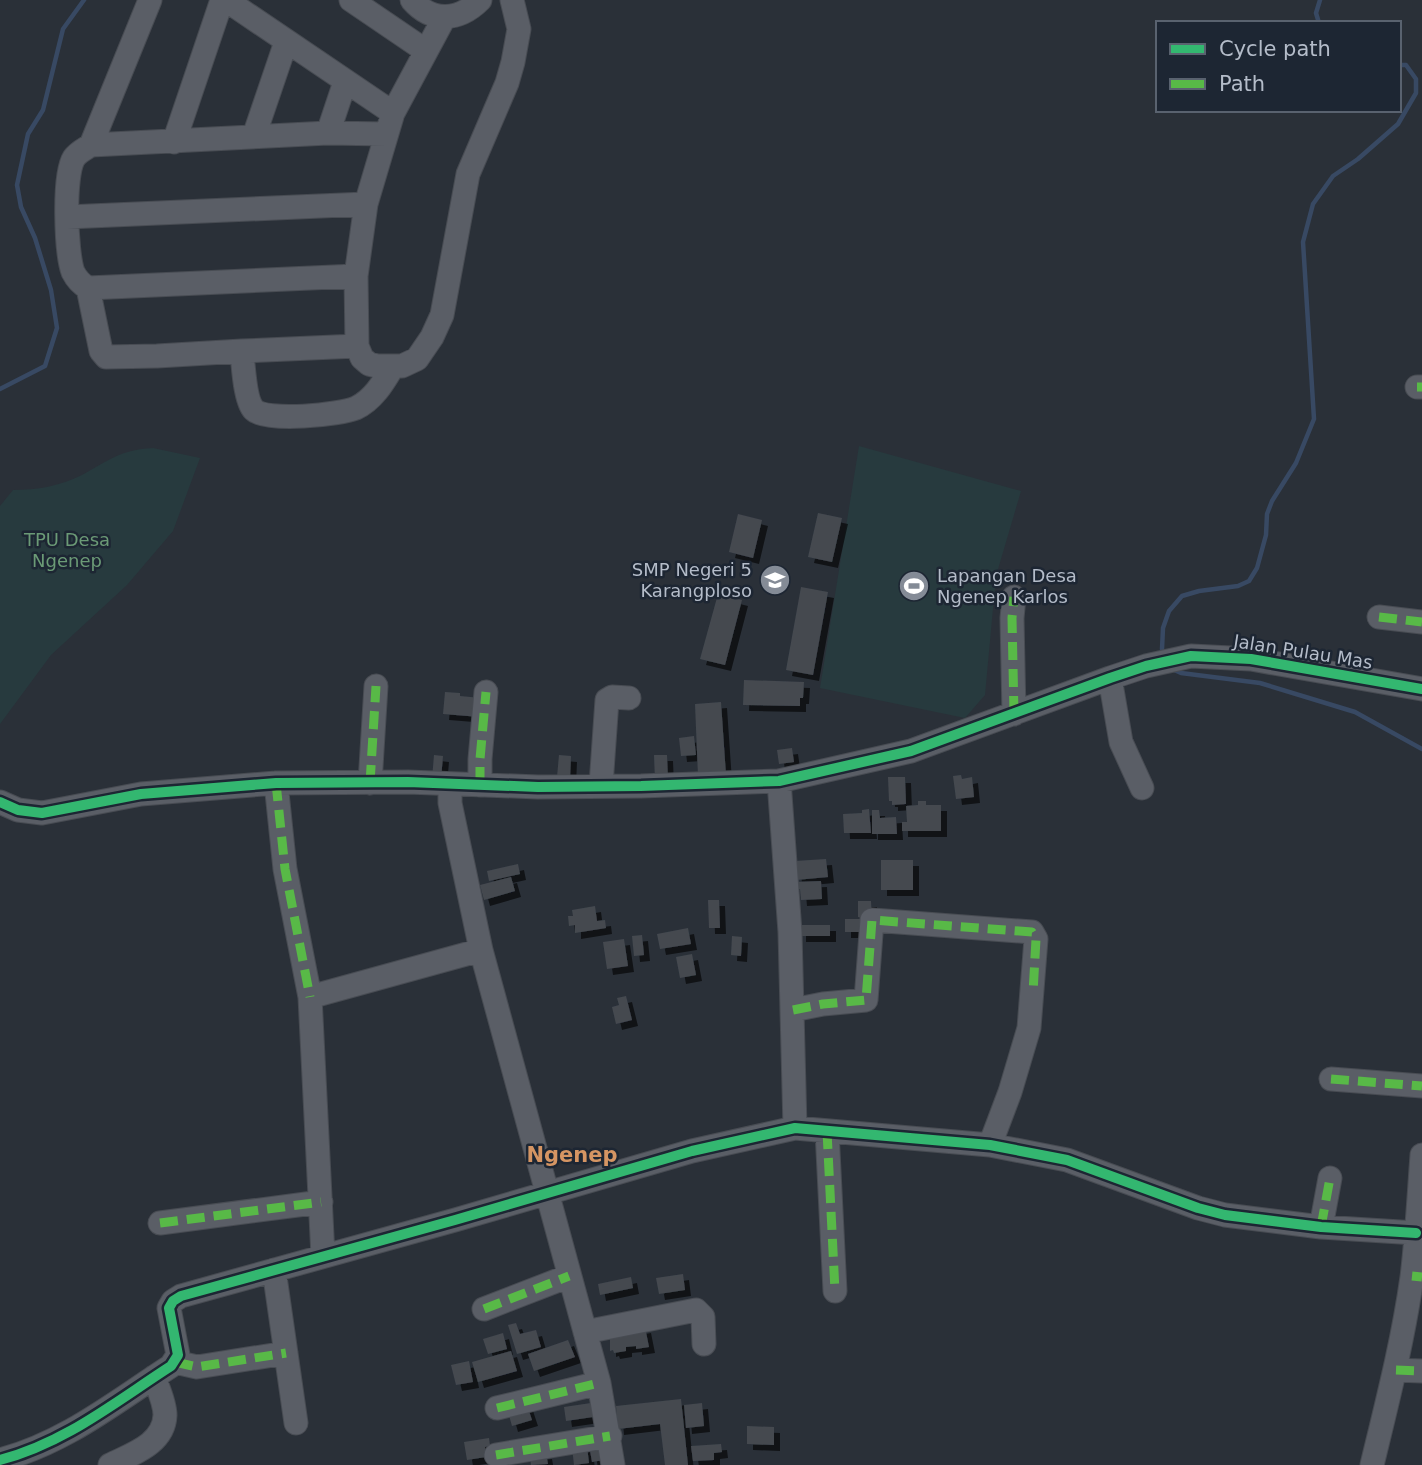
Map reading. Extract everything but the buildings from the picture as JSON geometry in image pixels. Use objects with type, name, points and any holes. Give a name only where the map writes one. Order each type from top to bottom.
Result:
[{"type":"street","points":[[91,145],[150,0]]},
{"type":"street","points":[[174,142],[224,0],[345,82],[390,124]]},
{"type":"street","points":[[351,0],[426,51]]},
{"type":"street","points":[[384,22],[401,0]]},
{"type":"street","points":[[412,0],[422,10],[444,18],[458,16],[480,0]]},
{"type":"street","points":[[390,124],[328,133],[91,145],[82,150],[73,160],[68,190],[71,265],[78,280],[88,288],[101,351],[106,357],[242,351],[363,355],[392,368],[417,359],[432,337],[442,314],[468,174],[507,83],[513,62],[519,29],[512,0]]},
{"type":"street","points":[[372,396],[363,355],[356,276],[366,204],[390,124],[444,18]]},
{"type":"street","points":[[254,136],[286,41]]},
{"type":"street","points":[[328,133],[345,82]]},
{"type":"street","points":[[67,217],[366,204]]},
{"type":"street","points":[[88,288],[356,276]]},
{"type":"street","points":[[242,351],[251,406],[266,416],[342,412],[360,406],[372,396],[392,368]]},
{"type":"street","points":[[1014,597],[1014,714]]},
{"type":"street","points":[[1379,617],[1422,622]]},
{"type":"street","name":"Jalan Pulau Mas","points":[[0,802],[19,810],[43,813],[141,794],[276,783],[642,786],[779,781],[911,751],[1146,666],[1177,659],[1212,656],[1239,657],[1422,689]]},
{"type":"street","points":[[1110,678],[1121,742],[1142,788]]},
{"type":"street","points":[[370,783],[376,686]]},
{"type":"street","points":[[480,785],[486,692]]},
{"type":"street","points":[[601,785],[607,700],[612,697],[629,698]]},
{"type":"street","points":[[779,781],[790,932],[795,1128]]},
{"type":"street","points":[[276,783],[285,869],[310,997],[323,1256]]},
{"type":"street","points":[[450,785],[450,803],[481,950],[599,1383],[613,1465]]},
{"type":"street","points":[[793,1010],[866,1000],[872,920],[1032,932],[1036,939],[1029,1028],[1010,1092],[990,1144]]},
{"type":"street","points":[[310,997],[481,950]]},
{"type":"street","points":[[1331,1079],[1422,1086]]},
{"type":"street","points":[[0,1460],[48,1444],[88,1421],[175,1362],[177,1349],[169,1308],[173,1301],[181,1296],[692,1151],[795,1128],[990,1144],[1067,1160],[1209,1211],[1321,1227],[1416,1233]]},
{"type":"street","points":[[827,1131],[835,1291]]},
{"type":"street","points":[[1372,1465],[1417,1276],[1416,1233],[1422,1155]]},
{"type":"street","points":[[1321,1227],[1330,1178]]},
{"type":"street","points":[[160,1223],[321,1202]]},
{"type":"street","points":[[274,1270],[296,1423]]},
{"type":"street","points":[[484,1309],[569,1276]]},
{"type":"street","points":[[585,1332],[696,1310],[704,1317],[704,1344]]},
{"type":"street","points":[[175,1362],[197,1367],[286,1353]]},
{"type":"street","points":[[1395,1370],[1422,1371]]},
{"type":"street","points":[[110,1465],[148,1445],[159,1432],[165,1413],[154,1377]]},
{"type":"street","points":[[497,1408],[599,1383]]},
{"type":"street","points":[[496,1455],[610,1436]]},
{"type":"green space","name":"Lapangan Desa Ngenep Karlos","points":[[859,446],[1021,491],[996,576],[985,695],[965,718],[820,688]]},
{"type":"green space","name":"TPU Desa Ngenep","points":[[153,448],[200,458],[173,531],[127,585],[51,655],[0,724],[0,506],[13,490],[57,485],[123,453]]},
{"type":"waterway","points":[[0,389],[45,366],[57,328],[51,290],[35,238],[21,207],[17,185],[28,134],[43,110],[63,29],[84,0]]},
{"type":"waterway","points":[[1318,21],[1316,13],[1320,0]]},
{"type":"waterway","points":[[1165,655],[1162,649],[1163,628],[1169,611],[1182,596],[1238,586],[1249,581],[1257,568],[1266,535],[1267,514],[1296,463],[1314,419],[1303,242],[1313,204],[1333,176],[1358,159],[1398,124],[1416,93],[1416,79],[1406,65],[1401,65]]},
{"type":"waterway","points":[[1172,669],[1181,673],[1260,683],[1355,712],[1422,749]]},
{"type":"marked path","points":[[1417,387],[1422,387]]},
{"type":"marked path","points":[[1014,597],[1014,714]]},
{"type":"marked path","points":[[1379,617],[1422,622]]},
{"type":"marked path","points":[[370,783],[376,686]]},
{"type":"marked path","points":[[480,785],[486,692]]},
{"type":"marked path","points":[[276,783],[285,869],[310,997]]},
{"type":"marked path","points":[[793,1010],[866,1000],[872,920],[1032,932],[1036,939],[1033,993]]},
{"type":"marked path","points":[[1331,1079],[1422,1086]]},
{"type":"marked path","points":[[827,1131],[835,1291]]},
{"type":"marked path","points":[[1321,1227],[1330,1178]]},
{"type":"marked path","points":[[160,1223],[321,1202]]},
{"type":"marked path","points":[[484,1309],[569,1276]]},
{"type":"marked path","points":[[1412,1276],[1422,1277]]},
{"type":"marked path","points":[[175,1362],[197,1367],[286,1353]]},
{"type":"marked path","points":[[1396,1370],[1422,1371]]},
{"type":"marked path","points":[[497,1408],[599,1383]]},
{"type":"marked path","points":[[496,1455],[610,1436]]},
{"type":"cycle path","points":[[0,802],[18,810],[42,813],[141,794],[276,783],[408,782],[538,787],[779,781],[911,751],[1110,678],[1146,666],[1191,656],[1251,659],[1422,689]]},
{"type":"cycle path","points":[[0,1460],[24,1453],[68,1432],[171,1366],[178,1355],[169,1308],[173,1301],[181,1296],[692,1151],[795,1128],[990,1145],[1067,1160],[1198,1208],[1225,1215],[1321,1227],[1416,1233]]},
{"type":"place","name":"SMP Negeri 5 Karangploso","points":[[775,580]]},
{"type":"place","name":"Lapangan Desa Ngenep Karlos","points":[[914,586]]},
{"type":"district","name":"Ngenep","points":[[572,1155]]}]
